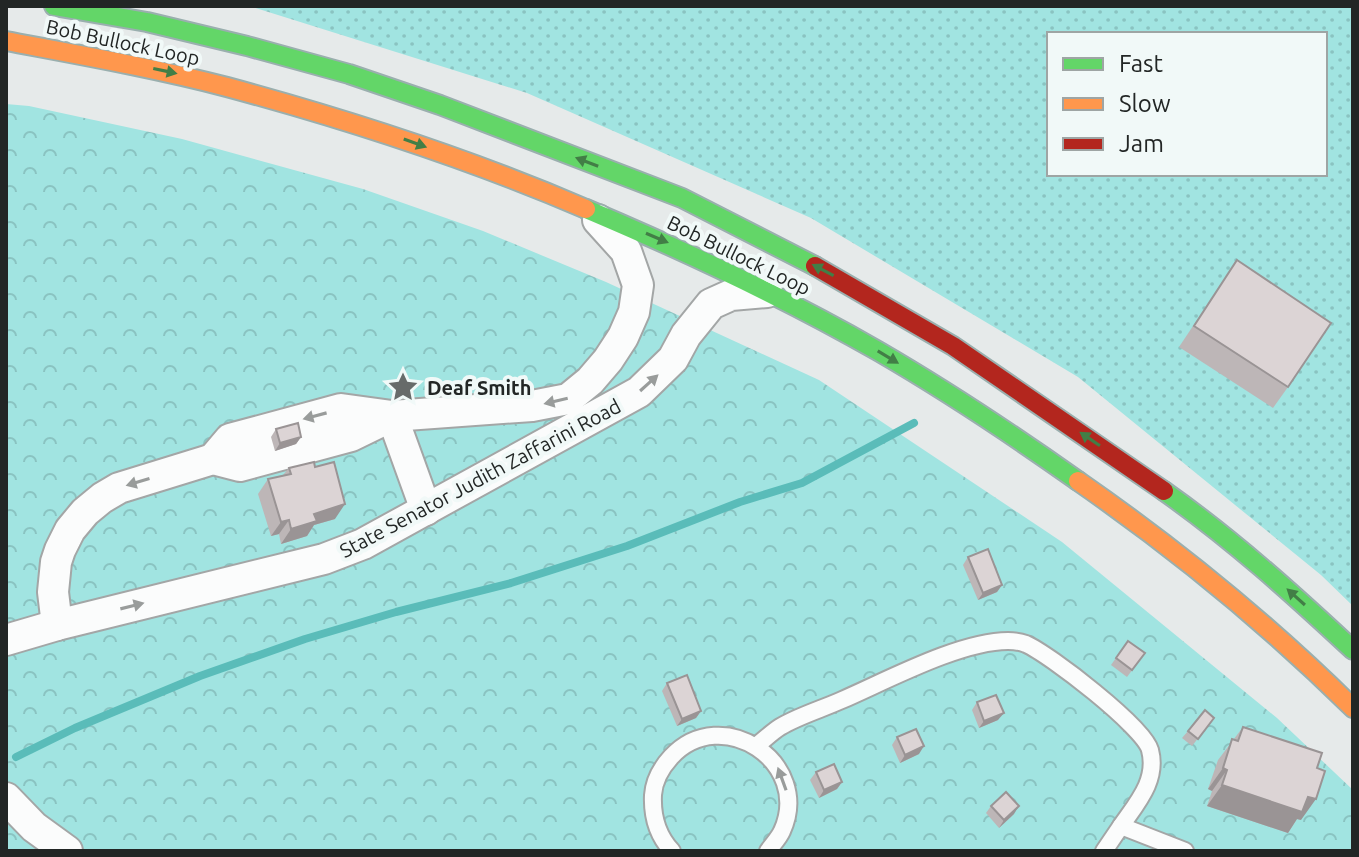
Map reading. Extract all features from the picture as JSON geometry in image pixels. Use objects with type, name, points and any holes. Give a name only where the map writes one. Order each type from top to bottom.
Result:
[{"type":"highway","name":"Bob Bullock Loop","points":[[54,6],[147,22],[349,74],[440,105],[682,198],[825,271],[953,346],[1207,521],[1291,592],[1353,650]]},
{"type":"highway","name":"Bob Bullock Loop","points":[[6,41],[185,76],[379,130],[585,207],[671,244],[769,292],[852,336],[932,384],[1089,488],[1167,545],[1262,622],[1353,708]]},
{"type":"street","name":"State Senator Judith Zaffarini Road","points":[[57,625],[53,592],[56,562],[70,530],[85,512],[119,488],[213,459],[240,466],[351,436],[392,416],[532,406],[568,399],[590,381],[623,337],[634,312],[638,285],[626,251],[585,207]]},
{"type":"street","name":"State Senator Judith Zaffarini Road","points":[[6,640],[324,559],[363,544],[639,392],[673,359],[686,335],[711,304],[731,295],[769,292]]},
{"type":"street","points":[[392,416],[426,510]]},
{"type":"street","points":[[6,798],[34,827],[67,851]]},
{"type":"lane","points":[[756,746],[780,727],[930,661],[989,643],[1024,643],[1111,705],[1136,727],[1150,747],[1152,770],[1145,792],[1104,851]]},
{"type":"lane","points":[[672,851],[658,831],[652,809],[654,787],[663,767],[678,750],[698,739],[720,735],[742,739],[762,750],[777,766],[786,787],[788,810],[782,832],[768,851]]},
{"type":"lane","points":[[1121,826],[1185,851]]},
{"type":"green space","points":[[249,6],[1353,6],[1353,606],[1321,575],[1078,377],[811,218],[527,93]]},
{"type":"green space","points":[[6,104],[29,106],[182,139],[363,189],[483,231],[606,282],[819,380],[1062,542],[1277,718],[1353,790],[1353,851],[6,851]]},
{"type":"building","points":[[1237,260],[1331,323],[1288,387],[1194,326]]},
{"type":"building","points":[[298,423],[301,437],[280,443],[276,429]]},
{"type":"building","points":[[314,462],[315,467],[334,462],[345,504],[314,514],[317,521],[291,529],[289,520],[281,522],[268,479],[291,474],[289,468]]},
{"type":"building","points":[[988,549],[1002,585],[983,593],[968,557]]},
{"type":"building","points":[[1128,641],[1145,653],[1132,670],[1116,658]]},
{"type":"building","points":[[687,675],[701,711],[682,719],[667,683]]},
{"type":"building","points":[[996,695],[1004,713],[984,721],[977,702]]},
{"type":"building","points":[[1205,710],[1214,718],[1198,739],[1188,731]]},
{"type":"building","points":[[1243,727],[1322,753],[1317,768],[1325,771],[1316,799],[1308,797],[1302,812],[1222,785],[1227,770],[1223,768],[1232,739],[1238,741]]},
{"type":"building","points":[[916,729],[924,746],[905,755],[897,737]]},
{"type":"building","points":[[834,764],[842,782],[824,790],[816,772]]},
{"type":"building","points":[[1006,792],[1019,806],[1004,820],[991,806]]},
{"type":"waterway","points":[[16,757],[75,728],[200,676],[305,639],[511,583],[627,546],[740,502],[802,483],[914,423]]},
{"type":"traffic: fast","points":[[54,6],[147,22],[247,46],[349,74],[440,105],[682,198],[815,266]]},
{"type":"traffic: fast","points":[[586,209],[734,276],[843,331],[904,366],[1078,481]]},
{"type":"traffic: fast","points":[[1164,491],[1262,568],[1353,650]]},
{"type":"traffic: slow","points":[[6,41],[172,74],[273,100],[454,157],[586,209]]},
{"type":"traffic: slow","points":[[1078,481],[1220,588],[1353,708]]},
{"type":"traffic: jam","points":[[815,266],[953,346],[1164,491]]},
{"type":"place","name":"Deaf Smith","points":[[403,387]]}]
